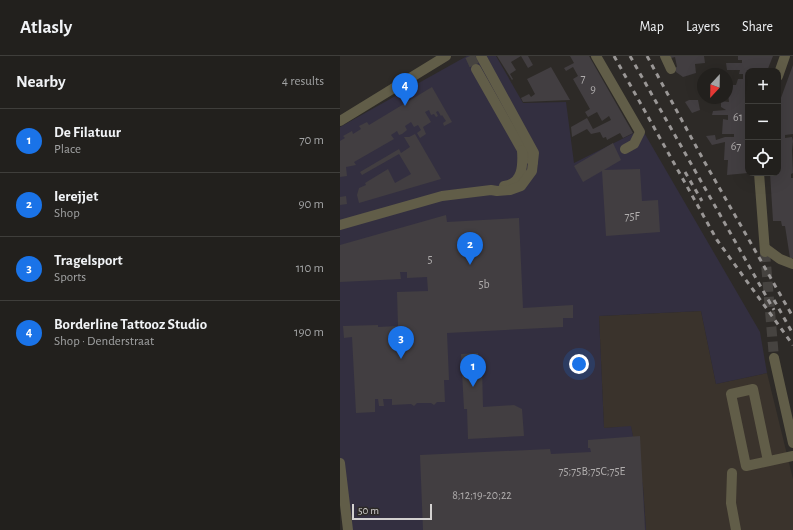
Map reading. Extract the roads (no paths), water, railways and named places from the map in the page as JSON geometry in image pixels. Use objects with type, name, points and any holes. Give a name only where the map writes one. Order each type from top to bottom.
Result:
[{"type":"street","points":[[340,121],[446,56]]},
{"type":"street","points":[[340,225],[442,196],[492,190],[510,190],[521,186],[529,177],[534,153],[481,56]]},
{"type":"street","points":[[596,56],[640,132],[634,144],[625,149]]},
{"type":"street","points":[[665,56],[671,69]]},
{"type":"street","points":[[781,68],[785,56]]},
{"type":"street","points":[[476,69],[522,150],[533,162]]},
{"type":"street","points":[[492,190],[496,187],[511,184],[517,179],[523,165],[522,150]]},
{"type":"street","points":[[759,176],[765,250],[780,259],[793,264]]},
{"type":"street","points":[[774,358],[793,443]]},
{"type":"street","points":[[768,461],[753,389],[731,394],[746,466],[793,456]]},
{"type":"street","points":[[340,463],[348,530]]},
{"type":"street","points":[[732,473],[731,503],[736,530]]},
{"type":"tunnel","points":[[470,56],[476,69]]},
{"type":"tunnel","points":[[765,252],[774,358]]},
{"type":"railway","points":[[614,56],[717,240],[793,345]]},
{"type":"railway","points":[[630,56],[774,310]]},
{"type":"railway","points":[[647,56],[704,161],[793,317]]},
{"type":"railway","points":[[685,172],[702,201]]},
{"type":"railway","points":[[774,300],[793,334]]},
{"type":"place","name":"Borderline Tattooz Studio","points":[[405,106]]},
{"type":"place","name":"Ierejjet","points":[[470,265]]},
{"type":"place","name":"Tragelsport","points":[[401,359]]},
{"type":"place","name":"De Filatuur","points":[[473,387]]}]
